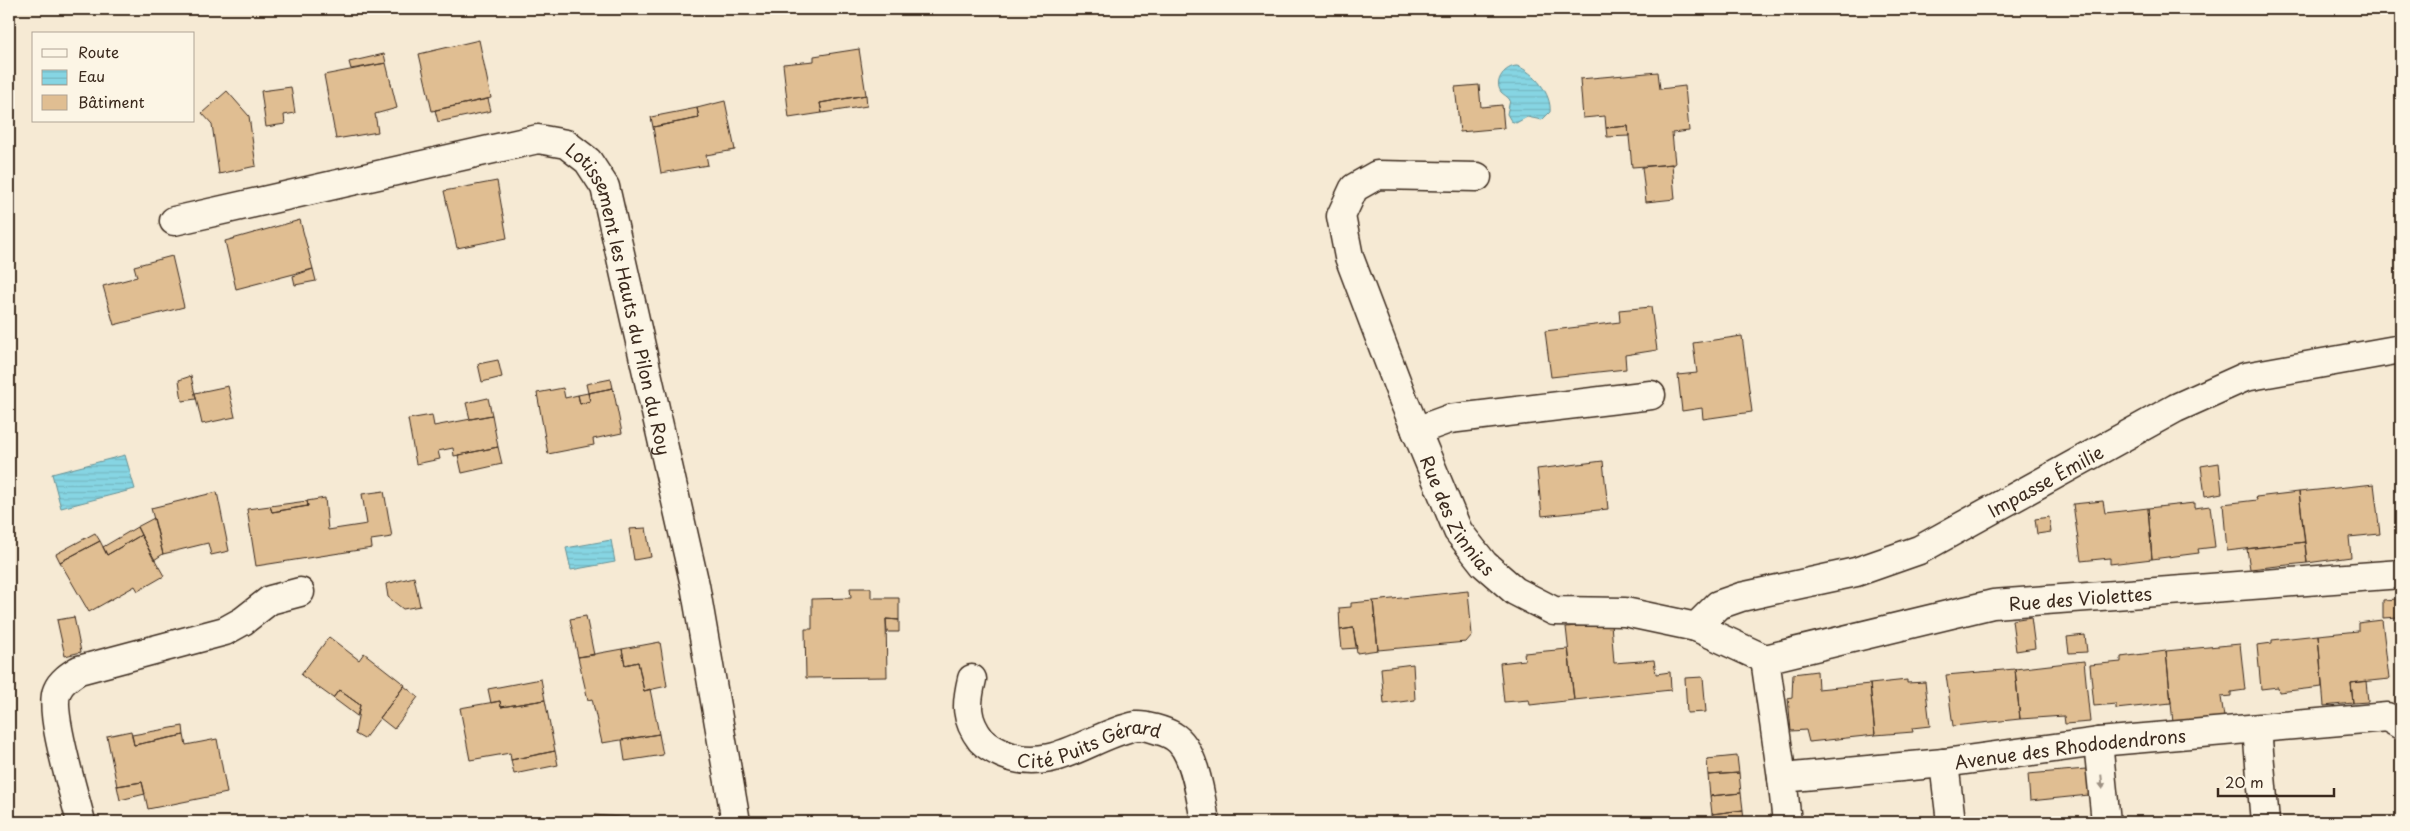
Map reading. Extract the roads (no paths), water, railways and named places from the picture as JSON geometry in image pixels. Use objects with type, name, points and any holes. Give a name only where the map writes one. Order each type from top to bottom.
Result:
[{"type":"street","name":"Lotissement les Hauts du Pilon du Roy","points":[[174,221],[538,139],[566,144],[588,161],[606,187],[695,585],[736,822]]},
{"type":"street","name":"Rue des Zinnias","points":[[1477,178],[1377,176],[1354,188],[1341,216],[1349,257],[1416,431],[1458,531],[1484,564],[1515,591],[1554,611],[1624,612],[1696,627],[1765,658]]},
{"type":"street","name":"Impasse Émilie","points":[[1696,627],[1718,605],[1741,597],[1856,572],[1919,550],[2176,408],[2245,377],[2401,349]]},
{"type":"street","points":[[1416,431],[1448,418],[1651,394]]},
{"type":"street","name":"Rue des Violettes","points":[[1765,658],[1993,604],[2401,574]]},
{"type":"street","points":[[81,822],[55,715],[57,690],[67,678],[79,670],[224,632],[243,621],[270,600],[300,592]]},
{"type":"street","points":[[1765,658],[1787,822]]},
{"type":"street","name":"Cité Puits Gérard","points":[[972,679],[966,704],[973,729],[988,747],[1016,760],[1048,759],[1080,749],[1114,732],[1139,725],[1173,736],[1186,748],[1198,787],[1205,822]]},
{"type":"street","name":"Avenue des Rhododendrons","points":[[1782,778],[1944,762],[2098,742],[2387,717],[2401,725]]},
{"type":"street","points":[[2257,729],[2265,822]]},
{"type":"street","points":[[2098,742],[2106,822]]},
{"type":"street","points":[[1944,762],[1951,822]]},
{"type":"water","points":[[1517,66],[1530,73],[1545,91],[1550,105],[1550,112],[1542,120],[1527,117],[1516,123],[1511,121],[1507,114],[1510,100],[1501,92],[1499,87],[1500,78],[1509,68]]},
{"type":"water","points":[[125,455],[135,489],[61,508],[52,474]]},
{"type":"water","points":[[611,540],[615,562],[571,570],[566,548]]}]
